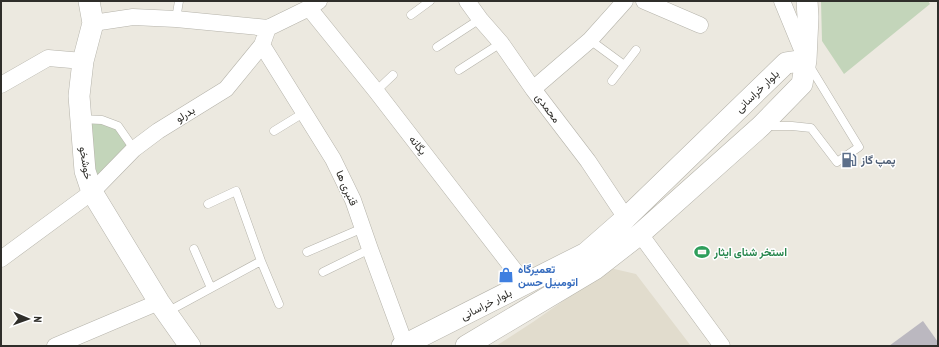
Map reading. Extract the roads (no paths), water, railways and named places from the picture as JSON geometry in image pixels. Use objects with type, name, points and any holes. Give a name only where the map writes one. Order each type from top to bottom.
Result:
[{"type":"street","name":"خوشخو","points":[[89,1],[93,23],[83,61],[79,96],[85,171],[92,192],[163,307],[190,346]]},
{"type":"street","name":"محمدی","points":[[467,1],[588,161],[626,218]]},
{"type":"street","points":[[533,89],[590,40],[625,1]]},
{"type":"street","points":[[644,1],[700,25]]},
{"type":"street","points":[[782,1],[806,60]]},
{"type":"street","points":[[466,346],[588,273],[640,234],[762,126],[802,84],[806,60],[808,17],[807,1]]},
{"type":"street","points":[[93,23],[133,17],[176,19],[268,28],[314,4]]},
{"type":"street","name":"یگانه","points":[[314,4],[376,90],[525,284]]},
{"type":"street","name":"بدرلو","points":[[1,259],[92,192],[134,149],[158,131],[226,89],[262,45],[268,28]]},
{"type":"street","name":"قنبری ها","points":[[262,45],[333,159],[353,200],[404,345]]},
{"type":"street","points":[[1,85],[48,58],[83,61]]},
{"type":"street","name":"بلوار خراسانی","points":[[404,345],[586,253],[626,218],[786,63],[806,60]]},
{"type":"street","points":[[626,218],[640,234],[722,346]]},
{"type":"street","points":[[55,346],[163,307]]},
{"type":"lane","points":[[176,19],[179,1]]},
{"type":"lane","points":[[411,15],[430,1]]},
{"type":"lane","points":[[437,47],[480,19]]},
{"type":"lane","points":[[590,40],[624,65]]},
{"type":"lane","points":[[459,70],[501,44]]},
{"type":"lane","points":[[612,81],[636,50]]},
{"type":"lane","points":[[762,126],[792,126],[811,128],[837,162],[859,147],[806,60]]},
{"type":"lane","points":[[376,90],[393,75]]},
{"type":"lane","points":[[274,130],[305,112]]},
{"type":"lane","points":[[80,119],[102,120],[118,126],[134,149]]},
{"type":"lane","points":[[208,204],[236,191],[261,261],[279,304]]},
{"type":"lane","points":[[307,252],[363,228]]},
{"type":"lane","points":[[194,249],[211,288]]},
{"type":"lane","points":[[323,272],[370,249]]},
{"type":"lane","points":[[163,307],[211,288],[261,261]]},
{"type":"place","name":"پمپ گاز","points":[[849,160]]},
{"type":"place","name":"استخر شنای ایثار","points":[[702,252]]},
{"type":"place","name":"تعمیرگاه اتومبیل حسن","points":[[506,275]]}]
